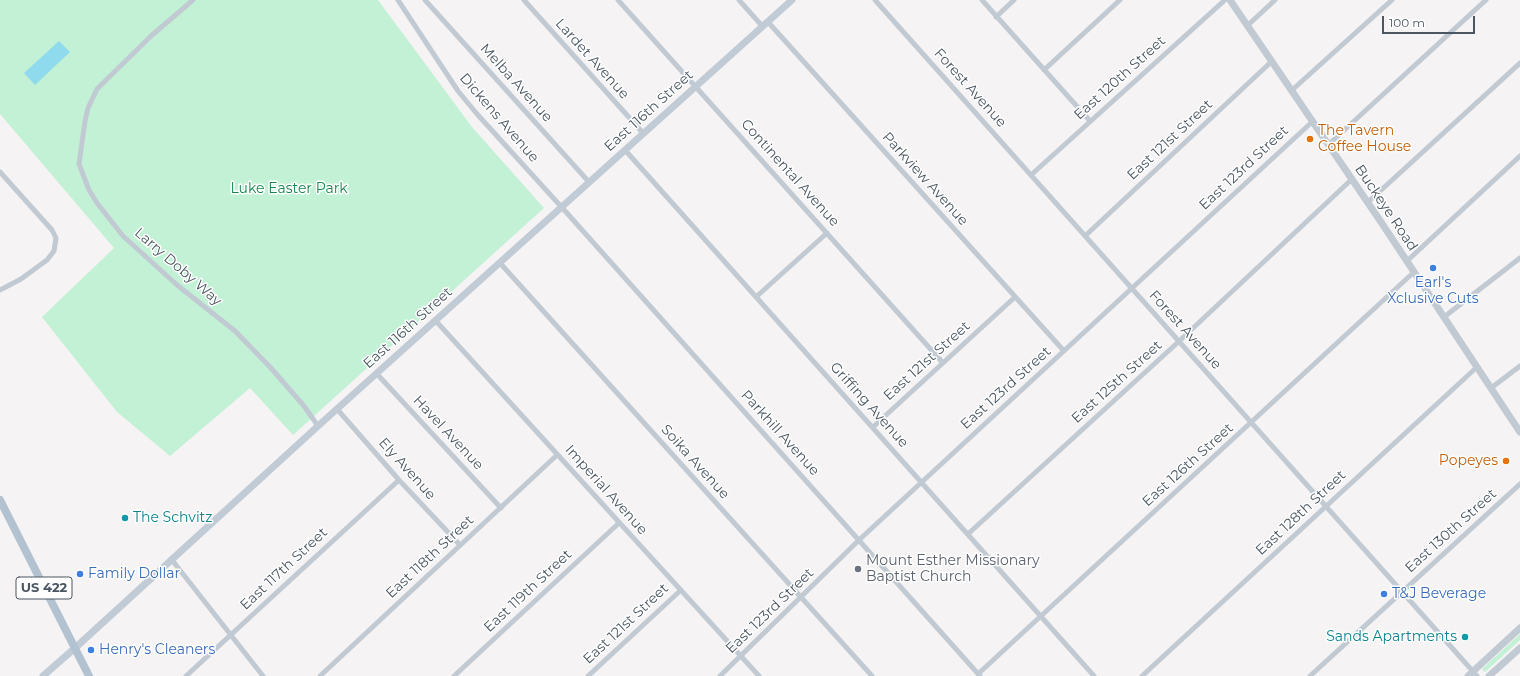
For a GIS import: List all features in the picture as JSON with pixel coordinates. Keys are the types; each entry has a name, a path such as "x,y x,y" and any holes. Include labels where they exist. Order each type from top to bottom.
{"main road":[{"name":"East 116th Street","path":"43,676 435,320 792,0"},
{"name":"US 422","path":"0,500 89,676"}],"street":[{"name":"Larry Doby Way","path":"193,0 151,36 97,89 84,121 79,164 89,190 122,236 177,285 235,331 270,367 304,406 318,426"},
{"name":"Dickens Avenue","path":"398,0 458,91 477,114 562,207"},
{"name":"Melba Avenue","path":"425,0 589,182"},
{"name":"Lardet Avenue","path":"524,0 643,133"},
{"name":"Continental Avenue","path":"618,0 943,362"},
{"name":"Parkview Avenue","path":"739,0 766,24 1064,351"},
{"name":"Forest Avenue","path":"875,0 1180,341 1251,423 1403,591 1473,674"},
{"path":"982,0 1090,121"},
{"path":"996,17 1014,0"},
{"path":"1044,70 1120,0"},
{"name":"East 120th Street","path":"1031,175 1225,0"},
{"name":"Buckeye Road","path":"1230,0 1520,432"},
{"path":"1247,26 1275,0"},
{"path":"1291,91 1392,0"},
{"path":"1328,145 1486,0"},
{"name":"East 121st Street","path":"1085,236 1272,62"},
{"path":"1367,202 1520,63"},
{"name":"East 123rd Street","path":"720,676 859,540 1312,122"},
{"name":"Griffing Avenue","path":"625,150 1094,676"},
{"path":"1406,261 1520,156"},
{"path":"0,172 52,230 56,238 54,251 47,260 21,279 0,290"},
{"name":"East 125th Street","path":"968,534 1180,341 1351,180"},
{"name":"Parkhill Avenue","path":"562,207 979,675"},
{"path":"756,297 827,232"},
{"path":"1444,317 1520,258"},
{"name":"Soika Avenue","path":"500,263 872,676"},
{"name":"East 126th Street","path":"979,675 1414,272"},
{"name":"East 121st Street","path":"873,427 1015,297"},
{"name":"Imperial Avenue","path":"435,320 759,676"},
{"path":"1491,388 1520,366"},
{"name":"East 128th Street","path":"1142,676 1477,367"},
{"name":"Havel Avenue","path":"377,374 501,508"},
{"name":"Ely Avenue","path":"337,409 399,480 460,545"},
{"name":"East 118th Street","path":"320,676 557,455"},
{"name":"East 117th Street","path":"186,676 399,480"},
{"name":"East 130th Street","path":"1310,676 1520,484"},
{"name":"East 119th Street","path":"454,676 619,523"},
{"path":"172,560 263,676"},
{"name":"East 121st Street","path":"588,676 681,590"},
{"path":"1473,674 1520,628"},
{"path":"1489,676 1520,648"}],"green space":[{"name":"Luke Easter Park","path":"0,0 378,0 472,127 544,208 293,435 250,388 170,456 117,412 42,317 114,248 0,114"},
{"path":"1520,634 1520,640 1485,672 1482,669"}],"water":[{"path":"59,41 70,52 35,85 24,73"}],"place":[{"name":"The Tavern Coffee House","path":"1310,139"},
{"name":"Earl's Xclusive Cuts","path":"1433,268"},
{"name":"Popeyes","path":"1506,461"},
{"name":"The Schvitz","path":"125,518"},
{"name":"Mount Esther Missionary Baptist Church","path":"858,569"},
{"name":"Family Dollar","path":"80,574"},
{"name":"T&J Beverage","path":"1384,594"},
{"name":"Sands Apartments","path":"1465,637"},
{"name":"Henry's Cleaners","path":"91,650"}]}
